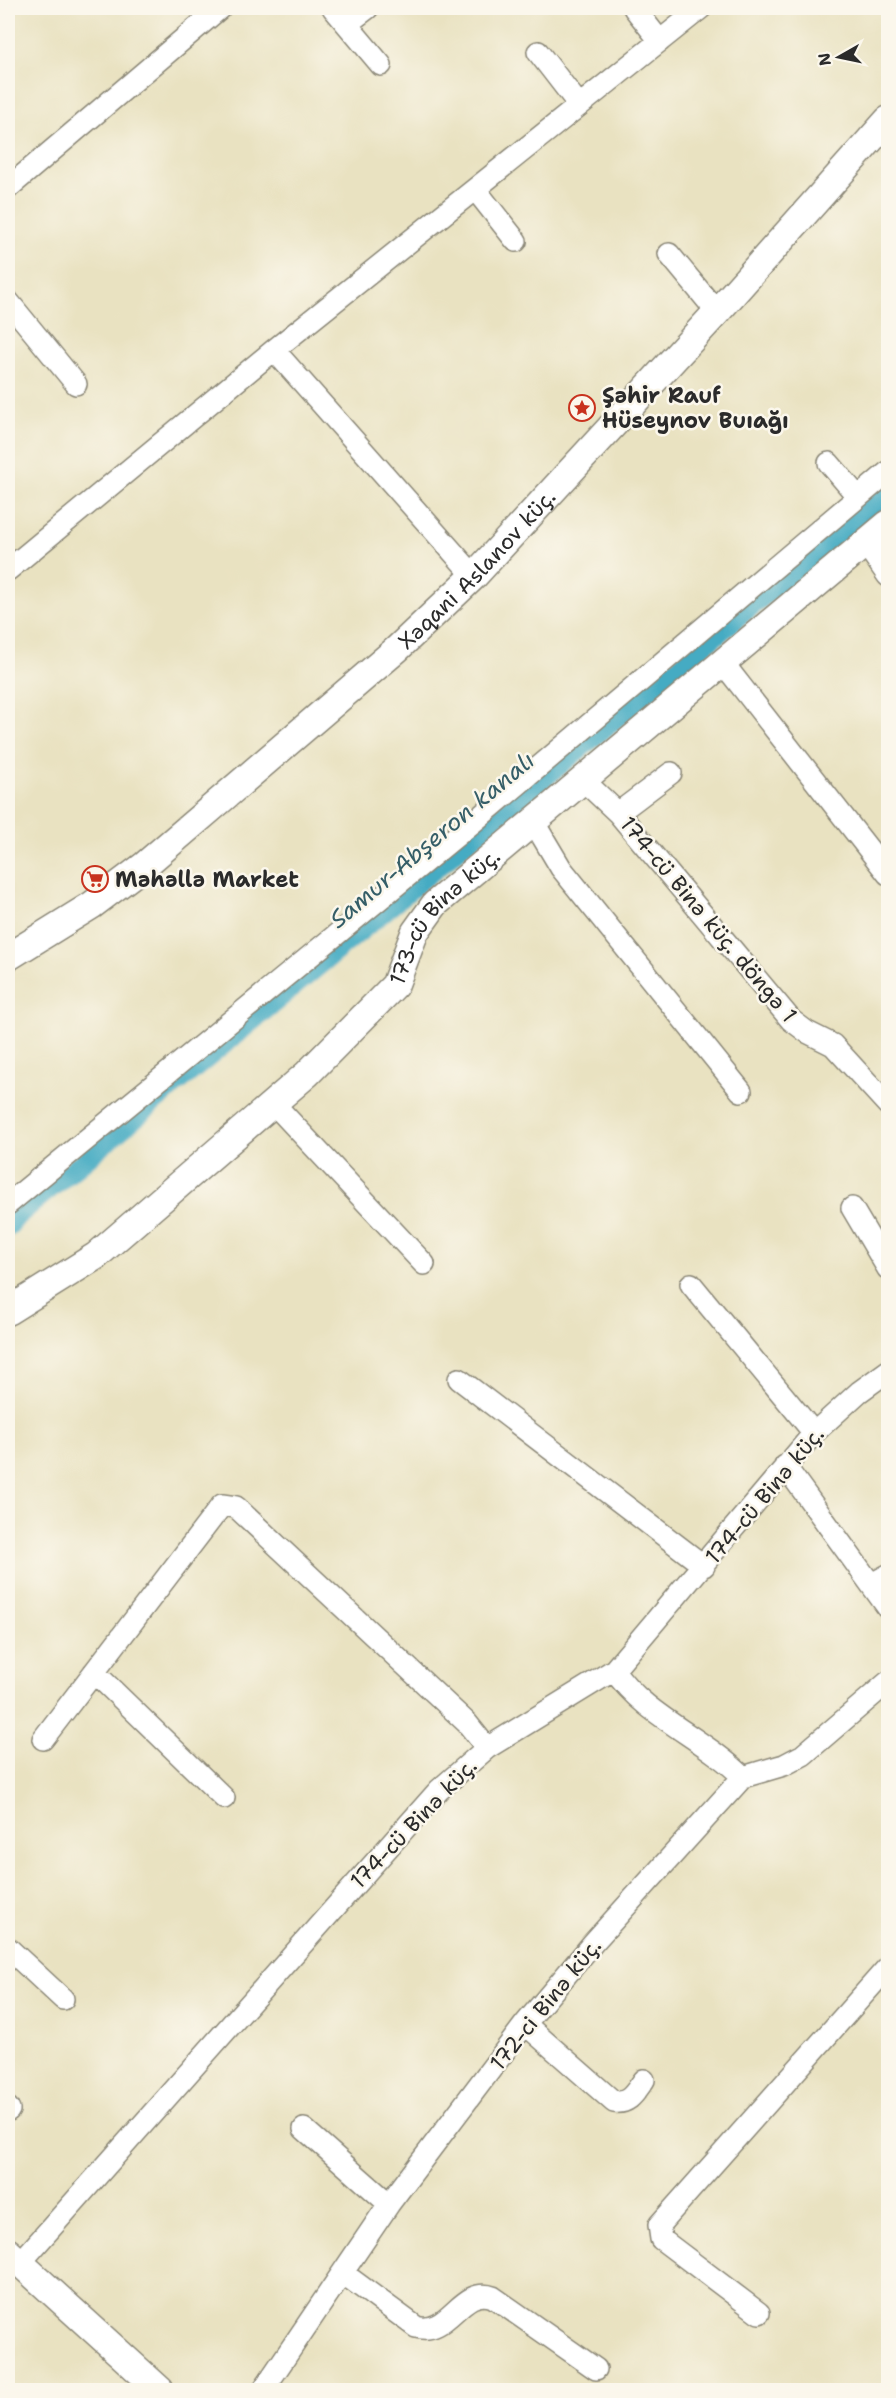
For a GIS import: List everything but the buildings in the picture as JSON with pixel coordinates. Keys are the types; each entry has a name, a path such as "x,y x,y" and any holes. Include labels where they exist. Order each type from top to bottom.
{"street":[{"path":"8,188 220,8"},
{"path":"333,8 381,65"},
{"path":"347,24 368,8"},
{"path":"634,8 660,40"},
{"path":"8,570 274,350 701,8"},
{"path":"538,52 579,105"},
{"name":"Xəqani Aslanov küç.","path":"8,957 92,905 145,865 397,649 474,576 717,312 888,120"},
{"path":"475,189 516,241"},
{"path":"669,254 717,312"},
{"path":"8,301 76,384"},
{"path":"274,350 474,576"},
{"path":"829,463 858,497"},
{"path":"8,1203 476,820 888,472"},
{"name":"173-cü Binə küç.","path":"8,1311 27,1297 96,1257 274,1104 395,985 424,916 447,893 888,524"},
{"path":"865,543 888,576"},
{"path":"723,663 888,874"},
{"path":"618,813 671,773"},
{"name":"174-cü Binə küç. döngə 1","path":"582,780 618,813 791,1020 807,1032 833,1045 888,1105"},
{"path":"533,821 561,867 741,1091"},
{"path":"274,1104 424,1264"},
{"path":"852,1208 888,1269"},
{"path":"692,1284 814,1432"},
{"name":"174-cü Binə küç.","path":"14,2258 439,1790 486,1748 614,1670 704,1566 814,1432 859,1392 888,1371"},
{"path":"459,1379 704,1566"},
{"path":"785,1466 880,1579 888,1608"},
{"path":"43,1739 222,1505 236,1507 467,1723 486,1748"},
{"path":"614,1670 635,1696 723,1757 743,1777 784,1765 803,1755 888,1682"},
{"path":"94,1672 224,1798"},
{"name":"172-ci Binə küç.","path":"263,2391 389,2204 525,2024 593,1942 743,1777"},
{"path":"8,1948 63,1999"},
{"path":"759,2313 662,2239 659,2225 888,1967"},
{"path":"525,2024 614,2102 623,2103 630,2099 644,2080"},
{"path":"304,2129 389,2204"},
{"path":"14,2258 160,2391"},
{"path":"344,2274 416,2327 426,2330 438,2327 471,2297 484,2293 596,2369"}],"waterway":[{"name":"Samur-Abşeron kanalı","path":"8,1227 17,1216 888,493"}],"place":[{"name":"Şəhir Rauf Hüseynov Buıağı","path":"582,408"},
{"name":"Məhəllə Market","path":"95,879"}]}
